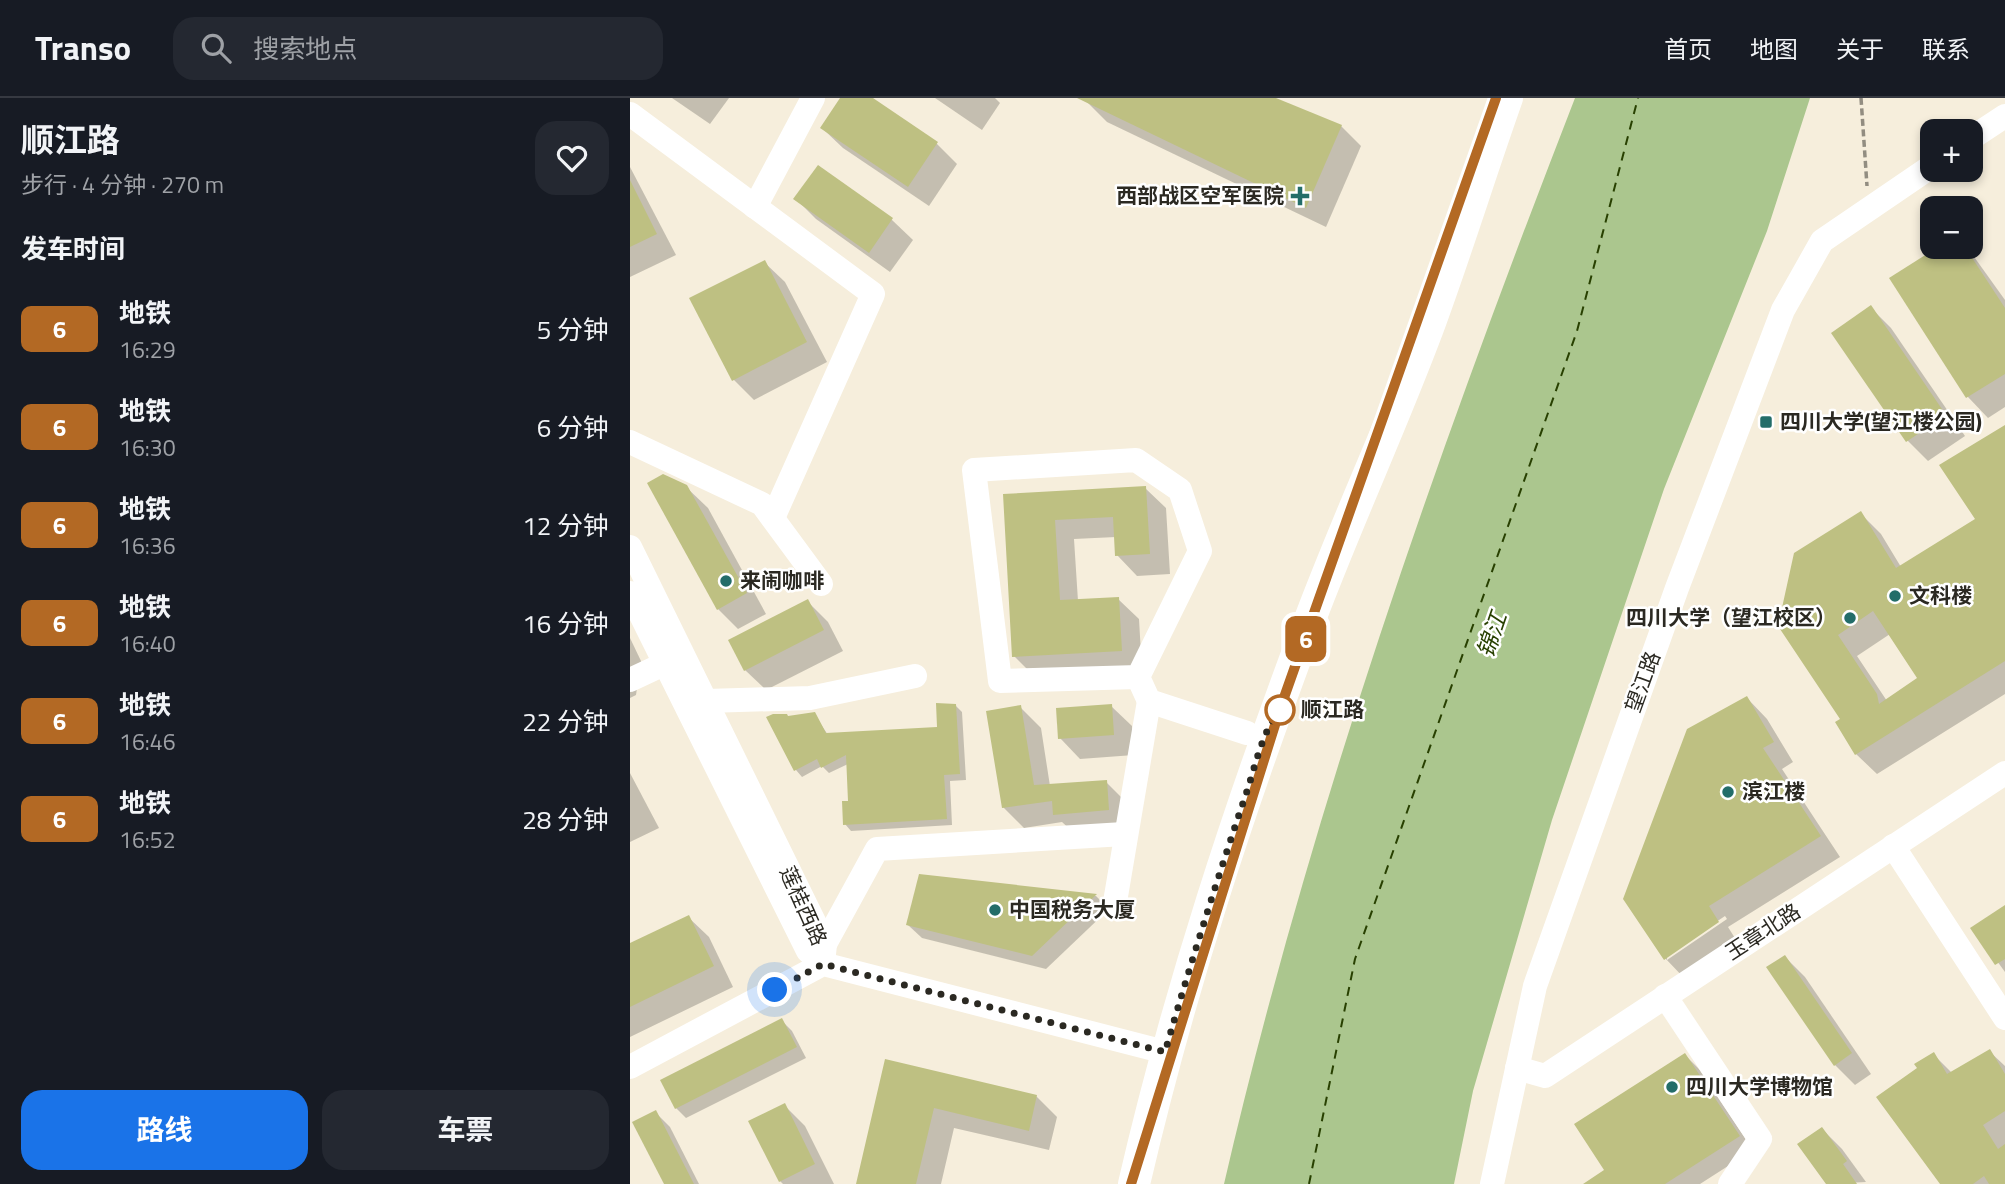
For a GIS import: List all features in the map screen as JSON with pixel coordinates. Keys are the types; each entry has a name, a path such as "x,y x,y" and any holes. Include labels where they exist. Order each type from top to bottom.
{"main road":[{"path":"1134,1184 1156,1049 1182,924 1247,733 1331,512 1410,322 1487,98"},
{"path":"1114,1184 1156,1049 1256,765 1347,525 1428,328 1507,98"}],"street":[{"path":"755,207 813,98"},
{"path":"630,114 873,294 773,519"},
{"path":"1983,130 2005,116"},
{"name":"望江路","path":"1492,1184 1535,986 1677,587 1783,310 1822,241 1920,174"},
{"path":"630,442 762,505 821,584"},
{"path":"1136,460 1180,490 1200,551 1138,677 1000,681 974,470 1136,460"},
{"name":"莲桂西路","path":"630,547 674,659 808,950 824,954"},
{"name":"莲桂西路","path":"630,593 706,701 824,954"},
{"path":"630,680 674,659"},
{"path":"706,701 810,698 915,676"},
{"path":"1114,908 1124,834 1149,701 1138,677"},
{"path":"1149,701 1247,733"},
{"name":"玉章北路","path":"1517,1068 1545,1076 2005,773"},
{"path":"630,1067 824,954 877,849 1124,834"},
{"path":"1893,846 2005,1018"},
{"path":"824,954 1156,1049"},
{"path":"1665,996 1760,1139 1730,1184"}],"path":[{"path":"1861,98 1868,209"}],"water":[{"name":"锦江","path":"1575,98 1810,98 1767,231 1664,489 1552,820 1473,1091 1454,1184 1224,1184 1258,1045 1336,771 1426,500"}],"building":[{"path":"840,98 873,98 938,142 908,187 820,128"},
{"path":"1077,98 1276,98 1342,125 1306,208"},
{"path":"818,165 893,218 869,253 793,199"},
{"path":"630,180 657,234 630,247"},
{"path":"1920,258 1973,259 2005,308 2005,374 1966,398 1889,278"},
{"path":"765,260 807,342 732,381 689,298"},
{"path":"1871,305 1946,415 1906,442 1831,333"},
{"name":"文科楼","path":"2005,425 2005,661 1855,755 1835,722 1840,719 1778,626 1794,553 1861,511 1896,568 1975,519 1939,465","holes":["1873,611 1917,678 1879,704 1877,694 1838,635"]},
{"path":"663,474 687,485 747,593 717,610 647,483"},
{"path":"1146,486 1150,554 1115,556 1113,517 1055,520 1060,600 1119,597 1122,651 1012,657 1003,494"},
{"path":"808,599 824,630 744,671 728,640"},
{"name":"滨江楼","path":"1747,696 1774,742 1763,748 1821,836 1709,906 1719,922 1664,960 1623,899 1687,729"},
{"path":"936,703 956,704 960,774 944,775 947,819 843,825 842,801 848,801 846,755 821,768 817,759 794,771 766,717 773,714 788,716 815,712 826,733 937,727"},
{"path":"1112,704 1114,735 1058,739 1056,708"},
{"path":"1021,705 1034,785 1107,780 1109,810 1053,815 1052,801 1002,808 986,711"},
{"name":"中国税务大厦","path":"919,874 1097,894 1032,956 906,925"},
{"path":"2005,905 2005,959 1995,965 1970,928"},
{"path":"689,915 714,966 630,1007 630,943"},
{"path":"1785,955 1852,1053 1834,1066 1766,967"},
{"path":"782,1018 797,1047 675,1109 660,1080"},
{"path":"1990,1049 2005,1074 2005,1111 1983,1125 1998,1149 2005,1144 2005,1184 1989,1184 1984,1176 1973,1184 1940,1184 1876,1097 1917,1068 1914,1064 1934,1052 1947,1074"},
{"name":"四川大学博物馆","path":"1685,1053 1740,1136 1665,1184 1583,1184 1604,1170 1574,1124"},
{"path":"885,1059 1037,1095 1029,1131 934,1108 916,1184 856,1184"},
{"path":"785,1103 815,1164 779,1182 748,1121"},
{"path":"656,1110 694,1184 664,1184 632,1122"},
{"path":"1822,1127 1847,1161 1843,1164 1857,1184 1826,1184 1797,1144"}],"ferry route":[{"path":"1309,1184 1355,959 1577,331 1638,98"}],"metro line":[{"name":"6","path":"1131,1184 1280,709 1496,98"}],"place":[{"name":"西部战区空军医院","path":"1300,196"},
{"name":"四川大学(望江楼公园)","path":"1766,422"},
{"name":"来闹咖啡","path":"726,581"},
{"name":"文科楼","path":"1895,596"},
{"name":"四川大学（望江校区）","path":"1850,618"},
{"name":"顺江路","path":"1280,710"},
{"name":"滨江楼","path":"1728,792"},
{"name":"中国税务大厦","path":"995,910"},
{"name":"四川大学博物馆","path":"1672,1087"}],"route":[{"path":"775,990 823,964 1165,1052 1211,897 1256,765 1274,717 1280,710"}]}
